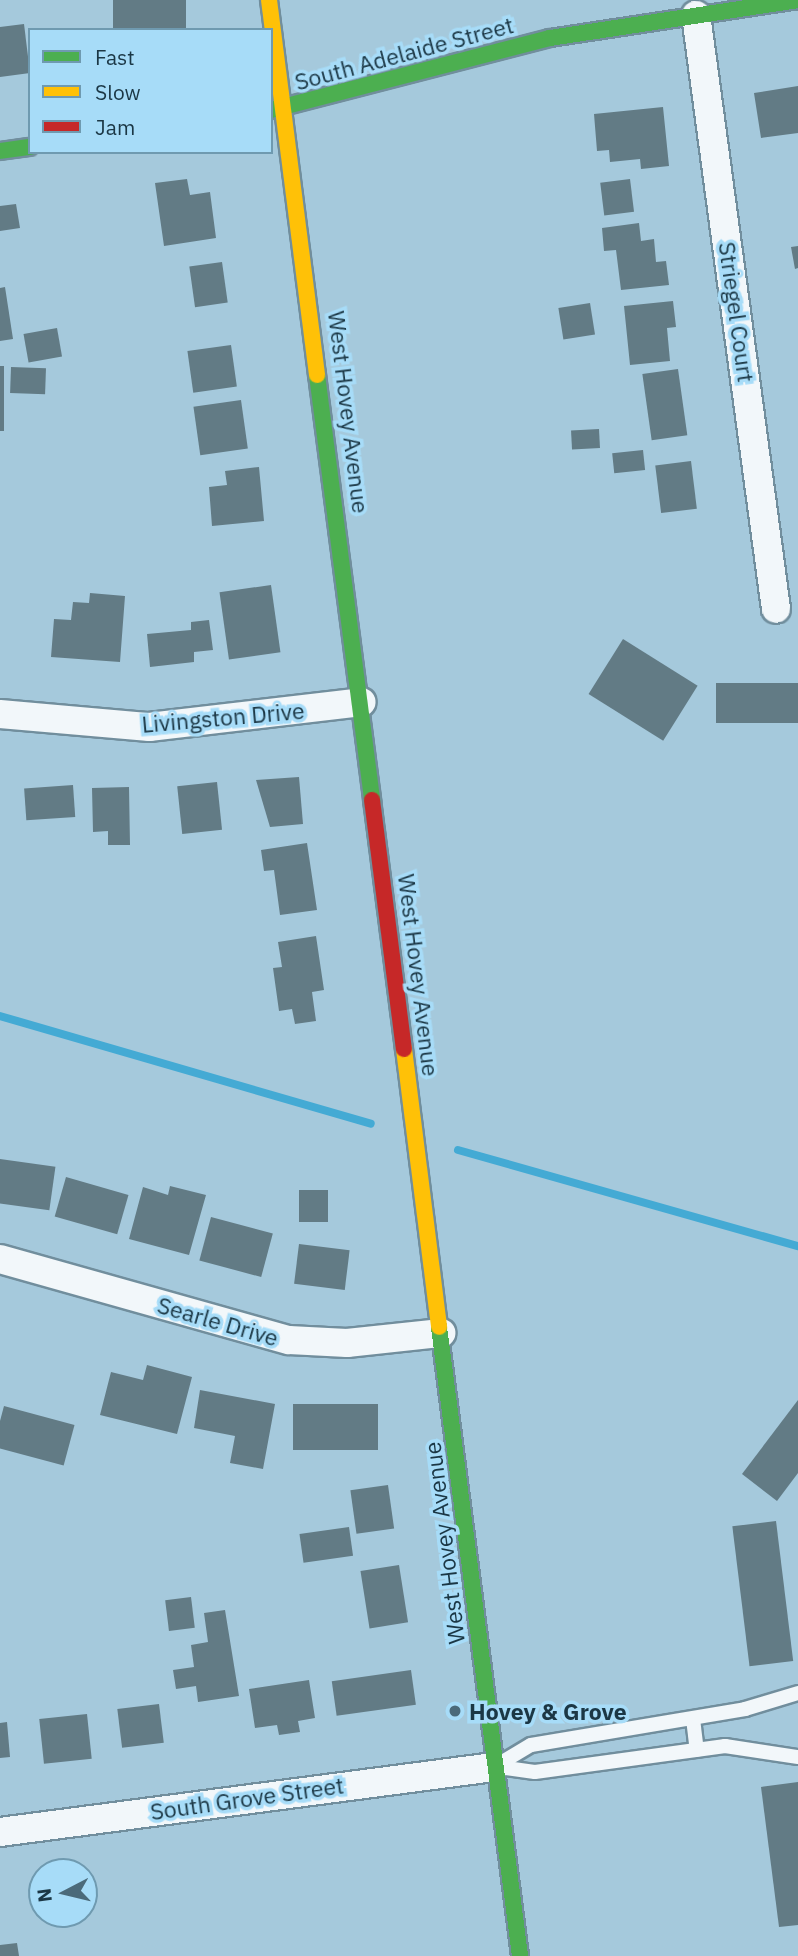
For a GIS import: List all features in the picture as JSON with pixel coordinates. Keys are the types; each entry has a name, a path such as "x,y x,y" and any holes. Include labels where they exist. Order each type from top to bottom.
{"main road":[{"name":"West Hovey Avenue","path":"269,0 272,28"},
{"name":"South Adelaide Street","path":"279,109 550,38 696,15 729,5 798,0"},
{"name":"West Hovey Avenue","path":"273,44 279,109 362,702 520,1956"},
{"path":"0,151 28,147"}],"street":[{"name":"Striegel Court","path":"696,15 776,609"},
{"name":"Livingston Drive","path":"0,714 149,727 362,702"},
{"name":"Searle Drive","path":"0,1259 289,1340 347,1343 442,1333"},
{"name":"South Grove Street","path":"0,1832 494,1766"}],"lane":[{"path":"494,1766 531,1745 693,1719 798,1692"},
{"path":"693,1719 697,1750"},
{"path":"494,1766 535,1772 725,1746 798,1757"}],"building":[{"path":"113,0 186,0 186,28 113,28"},
{"path":"24,24 28,73 0,77 0,27"},
{"path":"798,86 798,133 761,138 754,93"},
{"path":"663,107 669,166 641,169 640,159 610,162 609,150 597,151 594,114"},
{"path":"187,179 190,195 210,192 216,238 164,246 155,183"},
{"path":"630,179 634,212 604,215 600,183"},
{"path":"16,204 20,228 0,231 0,206"},
{"path":"639,223 641,241 654,239 656,262 666,261 669,285 621,290 616,250 604,251 602,228"},
{"path":"798,246 798,268 795,269 791,247"},
{"path":"222,262 228,303 195,307 189,267"},
{"path":"5,287 13,339 0,341 0,288"},
{"path":"673,301 676,327 667,328 670,361 630,365 624,306"},
{"path":"590,303 595,335 563,340 558,308"},
{"path":"57,328 62,357 29,362 24,334"},
{"path":"231,345 237,387 193,393 187,351"},
{"path":"0,366 4,366 4,431 0,431"},
{"path":"11,367 46,368 45,394 10,393"},
{"path":"678,369 687,435 652,440 642,374"},
{"path":"241,400 248,449 200,455 193,407"},
{"path":"599,429 600,448 572,449 571,430"},
{"path":"643,450 645,470 614,473 612,453"},
{"path":"691,461 697,509 661,513 655,465"},
{"path":"259,467 264,521 212,526 209,487 227,485 225,471"},
{"path":"271,585 280,652 229,660 220,592"},
{"path":"90,593 125,596 120,662 51,657 54,619 71,620 73,602 89,603"},
{"path":"209,620 213,650 194,652 194,662 150,667 147,634 191,630 191,622"},
{"path":"623,639 698,686 663,741 589,694"},
{"path":"716,683 798,683 798,723 716,723"},
{"path":"299,777 303,824 270,827 256,780"},
{"path":"217,782 222,830 182,834 177,786"},
{"path":"73,785 75,817 26,820 24,788"},
{"path":"129,787 130,845 108,845 108,831 93,832 92,788"},
{"path":"307,843 317,910 280,915 274,870 264,871 261,850"},
{"path":"316,936 324,990 312,992 316,1021 295,1024 292,1009 279,1011 273,968 282,967 278,942"},
{"path":"0,1159 55,1167 49,1210 0,1203"},
{"path":"66,1177 128,1195 117,1234 55,1216"},
{"path":"170,1186 206,1195 189,1255 129,1239 143,1187 168,1195"},
{"path":"299,1190 328,1190 328,1222 299,1222"},
{"path":"211,1217 273,1234 261,1277 199,1260"},
{"path":"299,1244 350,1250 345,1290 294,1284"},
{"path":"147,1365 192,1377 177,1434 100,1415 111,1372 143,1380"},
{"path":"200,1390 275,1404 263,1469 230,1463 235,1436 194,1428"},
{"path":"798,1400 798,1473 777,1501 742,1474"},
{"path":"293,1404 378,1404 378,1450 293,1450"},
{"path":"4,1406 75,1425 64,1465 0,1448 0,1421"},
{"path":"388,1485 394,1529 356,1534 350,1490"},
{"path":"776,1521 793,1661 750,1666 732,1526"},
{"path":"349,1527 353,1556 304,1563 299,1534"},
{"path":"399,1565 408,1622 370,1628 360,1571"},
{"path":"191,1597 195,1628 169,1631 165,1600"},
{"path":"225,1610 239,1696 198,1702 196,1686 176,1689 173,1670 194,1667 191,1645 208,1642 204,1613"},
{"path":"411,1670 416,1705 337,1716 332,1681"},
{"path":"309,1680 315,1718 298,1721 300,1732 279,1735 277,1725 255,1728 249,1689"},
{"path":"159,1704 164,1743 122,1748 117,1709"},
{"path":"87,1714 92,1759 44,1764 39,1719"},
{"path":"7,1722 10,1757 0,1758 0,1723"},
{"path":"798,1782 798,1925 779,1927 761,1787"},
{"path":"17,1943 19,1956 0,1956 0,1945"}],"waterway":[{"path":"0,1016 371,1124"},
{"path":"458,1150 798,1246"}],"traffic: fast":[{"path":"273,109 550,38 798,0"},
{"path":"0,151 28,147"},
{"path":"317,375 372,800"},
{"path":"439,1327 520,1956"}],"traffic: slow":[{"path":"269,0 273,28"},
{"path":"273,31 317,375"},
{"path":"404,1049 439,1327"}],"traffic: jam":[{"path":"372,800 404,1049"}],"place":[{"name":"Hovey & Grove","path":"455,1711"}]}
